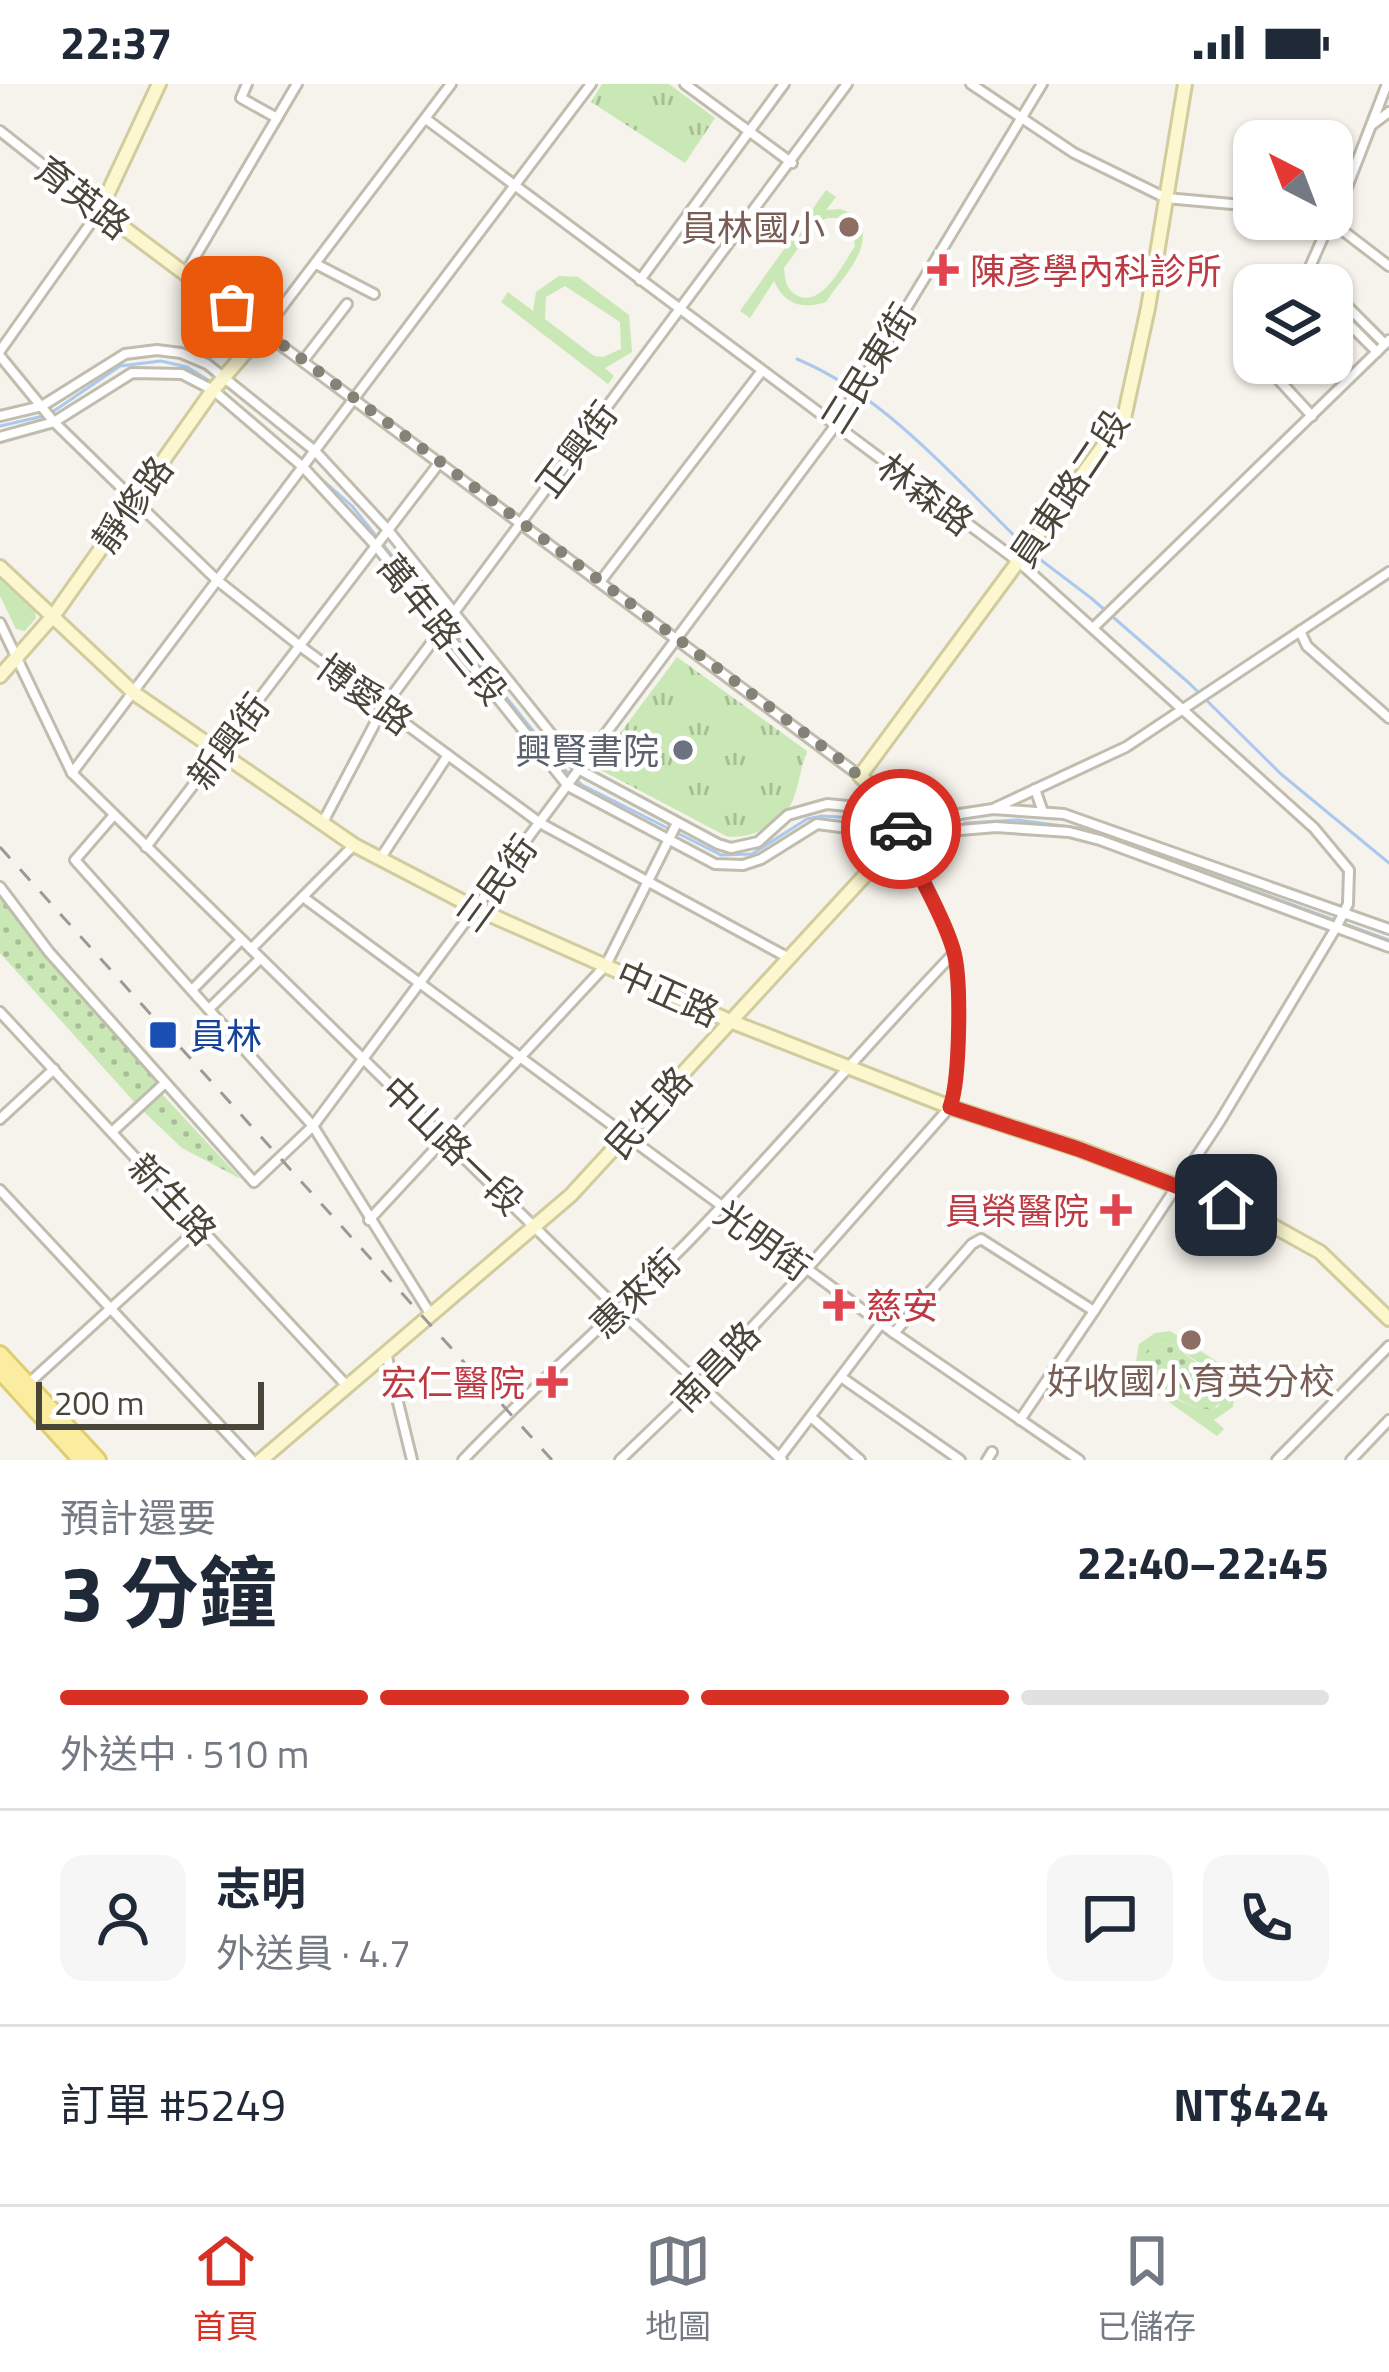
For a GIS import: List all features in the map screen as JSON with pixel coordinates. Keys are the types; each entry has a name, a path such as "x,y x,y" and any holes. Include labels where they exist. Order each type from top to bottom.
{"main road":[{"path":"0,1354 81,1460"},
{"path":"0,1372 24,1388 98,1460"}],"street":[{"path":"0,353 100,210 159,84"},
{"path":"248,84 242,98 277,118"},
{"path":"184,276 297,84"},
{"path":"263,332 451,84"},
{"path":"72,773 591,84"},
{"path":"685,84 792,163"},
{"path":"640,280 784,84"},
{"name":"正興街","path":"322,824 383,708 847,84"},
{"path":"971,84 1074,153 1166,198 1233,204"},
{"name":"三民東街","path":"676,639 835,426 1042,84"},
{"name":"員東路二段","path":"860,776 1124,418 1148,308 1185,84"},
{"path":"1353,172 1387,84"},
{"path":"1372,124 1389,112"},
{"name":"林森路","path":"426,119 1019,562 1185,709 1341,857 1349,870 1349,898 1337,926 1178,1186"},
{"name":"育英路","path":"0,131 184,276 860,776"},
{"path":"1352,240 1389,266"},
{"path":"316,264 374,294"},
{"path":"303,361 347,304"},
{"path":"1094,628 1387,342 1353,310"},
{"path":"1353,328 1377,352"},
{"name":"靜修路","path":"0,676 54,615 213,390 263,332"},
{"name":"萬年路三段","path":"0,416 42,406 125,354 158,350 207,364 315,451 388,530 580,770 731,848 758,842 788,815 808,808 827,804 897,811"},
{"name":"博愛路","path":"0,353 54,422 218,581 300,646 540,823 788,957"},
{"path":"600,582 761,372"},
{"name":"萬年路三段","path":"0,437 54,422 132,373 182,374 213,390 304,467 376,546 568,786 715,865 761,859 817,824 902,835 996,827 1069,832 1389,947"},
{"path":"1283,384 1312,416"},
{"name":"新興街","path":"146,848 440,462"},
{"name":"中正路","path":"0,567 134,693 354,845 477,910 730,1021 950,1107 1255,1216 1319,1252 1389,1319"},
{"path":"993,809 1126,747 1389,572"},
{"name":"中山路一段","path":"0,623 72,773 537,1228 261,1460"},
{"path":"1300,631 1306,646 1389,718"},
{"name":"三民街","path":"164,1084 254,1182 313,1126 676,639"},
{"path":"380,859 448,755"},
{"path":"860,776 897,811 920,820 993,809 1073,815 1389,929"},
{"path":"1035,789 1042,812"},
{"path":"897,811 902,835 955,952 957,1047 950,1107"},
{"path":"114,815 75,860 313,1126 431,1315"},
{"path":"369,1220 606,965 677,823"},
{"name":"民生路","path":"537,1228 902,835"},
{"path":"251,949 354,845"},
{"path":"0,887 49,952 164,1084 112,1132"},
{"name":"光明街","path":"302,897 805,1271 1079,1460"},
{"path":"193,989 242,940"},
{"name":"惠來街","path":"463,1460 721,1208 955,952"},
{"path":"210,1008 261,959"},
{"name":"新生路","path":"0,1012 346,1386"},
{"path":"0,1119 54,1069"},
{"name":"南昌路","path":"620,1460 805,1271 950,1107"},
{"path":"1020,1420 1178,1186"},
{"path":"0,1190 252,1460"},
{"path":"24,1388 200,1227"},
{"path":"537,1228 781,1459 880,1325"},
{"path":"894,1333 981,1239 1094,1311"},
{"path":"1277,1460 1389,1346"},
{"path":"386,1352 412,1460"},
{"path":"842,1377 960,1460"},
{"path":"811,1417 860,1460"},
{"path":"1351,1460 1389,1420"}],"green space":[{"path":"602,84 669,84 715,118 685,163 591,102"},
{"path":"826,190 836,197 826,210 856,215 863,238 860,249 826,302 795,303 774,281 750,318 740,311","holes":["838,218 851,226 855,246 823,290 806,298 796,295 788,287 784,268 817,222"]},
{"path":"559,276 578,277 629,315 632,352 605,368 614,376 608,384 501,302 508,292 533,311 536,292","holes":["565,286 620,322 621,349 594,356 545,319 546,297"]},
{"path":"0,575 35,610 36,618 25,631 16,629 0,596"},
{"path":"677,657 807,751 789,808 765,828 745,836 726,836 595,767"},
{"path":"0,895 157,1082 137,1105 0,953"},
{"path":"161,1093 241,1179 182,1148 142,1110"},
{"path":"1170,1331 1228,1369 1235,1384 1233,1407 1214,1420 1224,1429 1217,1436 1119,1367 1123,1362 1135,1368 1139,1344 1155,1333","holes":["1170,1343 1217,1375 1225,1391 1218,1407 1203,1409 1187,1404 1156,1382 1144,1357 1151,1348"]},
{"path":"1170,1343 1222,1381 1225,1397 1213,1410 1167,1391 1145,1366 1144,1355 1151,1347"}],"waterway":[{"path":"797,359 830,375 890,417 1026,547"},
{"path":"0,426 48,415 120,366 161,361 187,367 213,383"},
{"path":"220,389 352,506 563,768 582,785 721,855 752,854 807,819 872,819"},
{"path":"1033,554 1189,683 1281,774 1389,863"},
{"path":"965,823 1018,820 1086,829 1389,940"}],"railway":[{"path":"0,847 552,1460"}],"way so far":[{"path":"232,307 842,761 897,811 901,829"}],"place":[{"name":"員林國小","path":"849,227"},
{"name":"陳彥學內科診所","path":"943,270"},
{"name":"興賢書院","path":"683,750"},
{"name":"員林","path":"163,1035"},
{"name":"員榮醫院","path":"1116,1210"},
{"name":"慈安","path":"839,1305"},
{"name":"好收國小育英分校","path":"1191,1340"},
{"name":"宏仁醫院","path":"552,1382"}],"route":[{"path":"901,829 955,952 955,1093 950,1107 1226,1205"}]}
